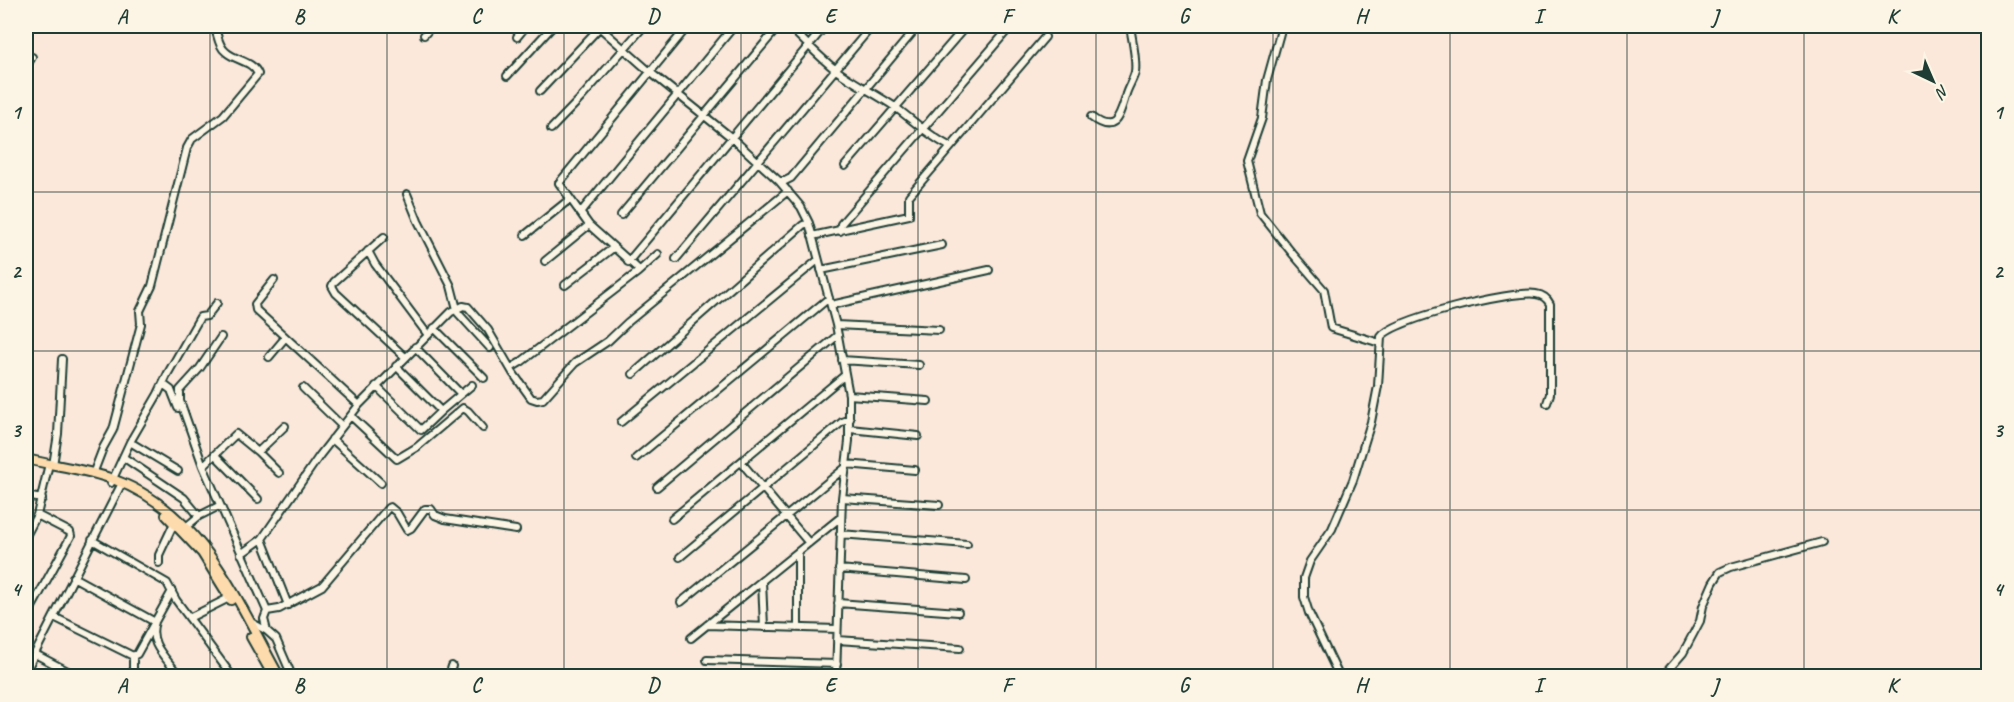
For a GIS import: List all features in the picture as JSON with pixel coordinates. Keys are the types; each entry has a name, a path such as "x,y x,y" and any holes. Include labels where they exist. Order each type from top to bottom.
{"main road":[{"path":"26,459 112,481"},
{"path":"26,463 93,474 152,499 175,520 202,553 273,676"},
{"path":"175,520 186,526 209,553 279,676"}],"street":[{"path":"93,474 113,430 141,324 141,311 152,286 187,148 192,139 223,116 258,74 253,67 225,52 219,43 214,26"},
{"path":"424,35 432,26"},
{"path":"517,37 526,26"},
{"path":"507,76 553,26"},
{"path":"540,91 599,26 650,72 732,138 779,181 801,207 809,223 830,301 849,395 850,429 842,498 836,676 856,676"},
{"path":"551,129 644,26"},
{"path":"638,272 637,268 613,249 589,225 559,183 688,26"},
{"path":"580,212 734,26"},
{"path":"621,215 779,26"},
{"path":"788,26 834,68 895,107 934,138 951,147"},
{"path":"628,262 825,26"},
{"path":"676,259 834,68 872,26"},
{"path":"779,181 791,178 918,26"},
{"path":"845,166 966,26"},
{"path":"840,231 841,224 1011,26"},
{"path":"1091,117 1102,125 1107,125 1113,122 1122,111 1135,70 1130,26"},
{"path":"1282,26 1267,80 1262,118 1247,161 1260,213 1324,290 1331,328 1380,343"},
{"path":"812,236 909,215 909,196 1045,37"},
{"path":"26,67 32,57"},
{"path":"241,554 262,539 359,405 434,328 456,309 468,307 488,330 531,398 543,399 575,363 608,341 788,191"},
{"path":"407,194 451,286 456,309 490,348"},
{"path":"525,235 570,199"},
{"path":"633,374 803,225 809,223"},
{"path":"545,261 589,225"},
{"path":"384,237 332,286 336,293 405,357"},
{"path":"821,270 942,245"},
{"path":"565,285 613,249"},
{"path":"368,251 375,264 428,335"},
{"path":"511,368 638,272 658,254"},
{"path":"621,422 818,260"},
{"path":"636,458 830,301 989,270"},
{"path":"274,280 255,308 359,405"},
{"path":"1339,676 1309,613 1304,597 1304,578 1310,561 1332,529 1356,470 1371,422 1378,386 1381,337 1388,329 1450,309 1508,295 1539,294 1550,304 1550,394 1547,403"},
{"path":"112,481 130,442 200,317 207,316 217,303"},
{"path":"836,325 939,330"},
{"path":"434,328 484,378"},
{"path":"657,487 838,334"},
{"path":"221,337 200,368 179,392 181,407 219,506 267,612 264,619 267,631"},
{"path":"269,357 285,338"},
{"path":"415,347 461,393"},
{"path":"27,531 42,500 58,434 62,359"},
{"path":"842,360 919,365"},
{"path":"396,366 441,411"},
{"path":"672,519 845,375"},
{"path":"163,384 171,390 197,454 201,457"},
{"path":"376,386 421,430 472,385"},
{"path":"303,388 342,426"},
{"path":"849,395 928,401"},
{"path":"351,416 397,459 417,447 463,408 483,428"},
{"path":"680,557 843,422 850,419"},
{"path":"258,452 285,426"},
{"path":"850,429 918,436"},
{"path":"203,466 236,434 279,473"},
{"path":"332,440 381,483"},
{"path":"130,442 178,471"},
{"path":"215,455 258,499"},
{"path":"123,457 184,498 199,516"},
{"path":"741,462 809,543"},
{"path":"681,602 846,466 915,470"},
{"path":"26,671 120,485"},
{"path":"26,496 42,500"},
{"path":"842,498 939,505"},
{"path":"186,526 199,516 219,506"},
{"path":"267,612 288,605 322,586 388,508 397,513 406,530 411,528 425,510 431,509 440,518 516,530"},
{"path":"26,618 72,536 70,532 37,514"},
{"path":"691,638 841,517"},
{"path":"159,563 159,555 175,520"},
{"path":"840,534 968,544"},
{"path":"262,539 288,605"},
{"path":"92,540 163,580 232,676"},
{"path":"1663,676 1687,645 1700,621 1703,606 1720,572 1822,542"},
{"path":"798,552 798,628"},
{"path":"839,569 966,580"},
{"path":"73,578 155,622"},
{"path":"762,581 764,627"},
{"path":"133,676 134,656 172,591"},
{"path":"189,618 229,598"},
{"path":"838,603 958,612"},
{"path":"54,617 134,656"},
{"path":"248,621 267,631 276,639 292,676"},
{"path":"155,622 152,636 179,676"},
{"path":"707,625 837,629"},
{"path":"837,640 960,648"},
{"path":"35,654 77,676"},
{"path":"707,660 837,664"},
{"path":"449,676 452,666"}]}
